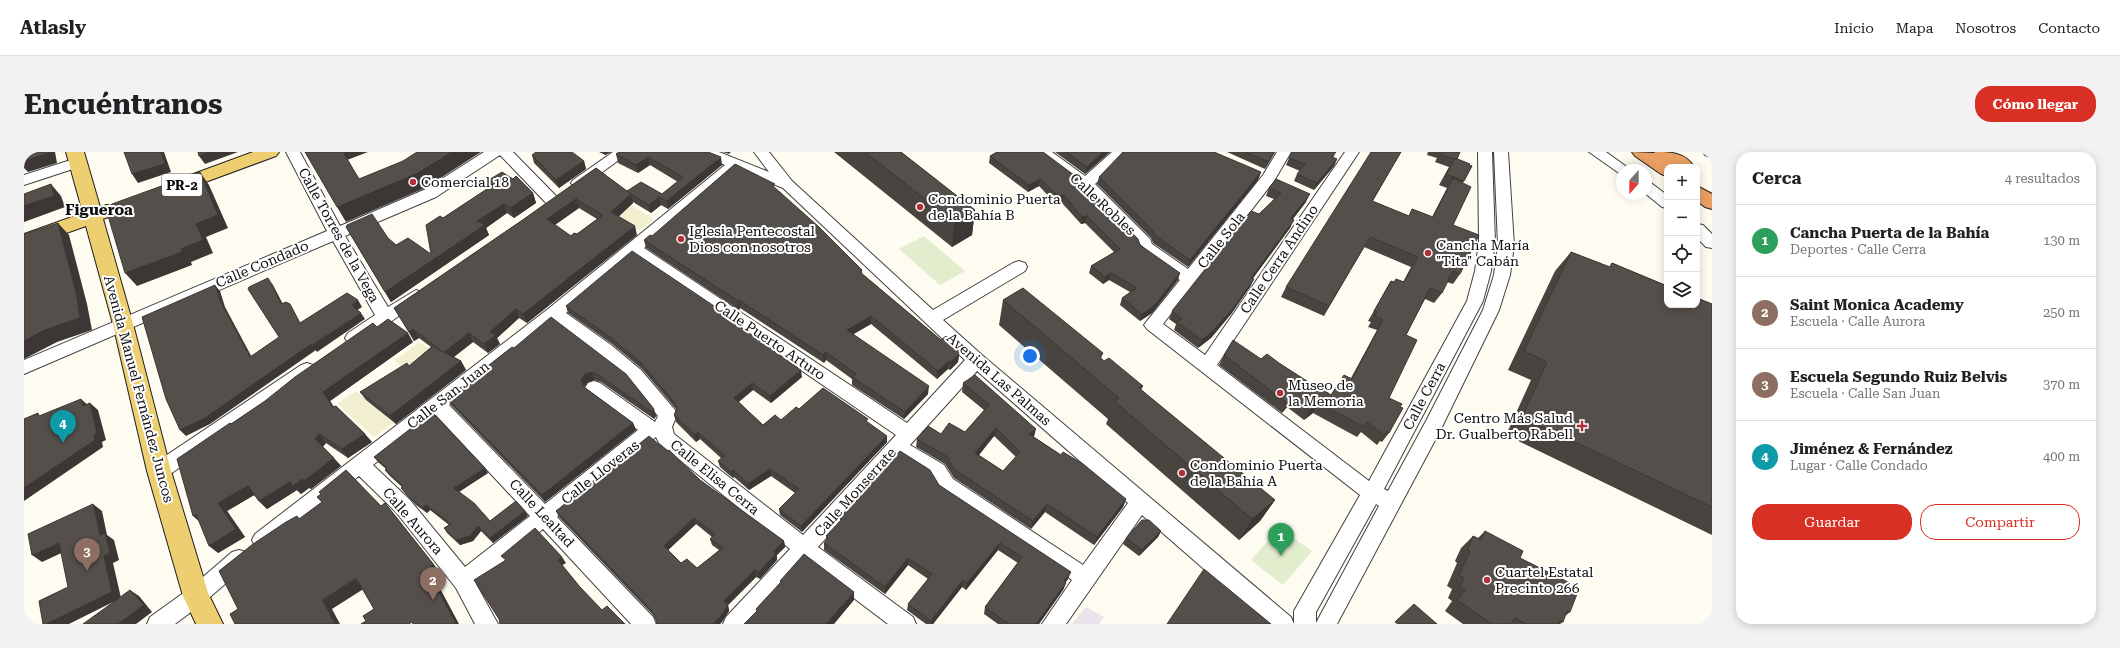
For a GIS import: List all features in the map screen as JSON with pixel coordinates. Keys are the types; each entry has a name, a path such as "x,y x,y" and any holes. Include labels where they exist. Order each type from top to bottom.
{"highway":[{"path":"1641,152 1664,168"},
{"path":"1663,152 1681,164"},
{"path":"1700,177 1712,186"},
{"path":"1700,194 1712,203"}],"main road":[{"name":"PR-2","path":"158,193 270,152"},
{"name":"Avenida Manuel Fernández Juncos","path":"76,157 94,215 123,324 158,471 196,596 210,624"},
{"path":"24,241 122,206"}],"street":[{"name":"Calle Torres de la Vega","path":"293,152 336,233 385,317"},
{"name":"Calle Condado","path":"24,368 123,324 431,193 494,152"},
{"path":"505,152 553,200"},
{"path":"540,210 623,152"},
{"name":"Avenida Las Palmas","path":"706,152 788,185 976,360 1283,624"},
{"path":"761,152 788,185"},
{"name":"Calle Robles","path":"1042,152 1086,184 1144,243 1145,248 1190,279"},
{"path":"1086,184 1121,152"},
{"name":"Calle Sola","path":"1207,366 1154,325 1270,178 1284,152"},
{"name":"Calle Cerra Andino","path":"1207,366 1312,197 1352,152"},
{"name":"Calle Cerra","path":"1305,624 1305,611 1372,493 1475,301 1483,271 1487,242 1485,152"},
{"name":"Calle Cerra","path":"1326,624 1392,503 1491,310 1502,275 1506,245 1501,152"},
{"path":"1596,152 1616,165"},
{"path":"24,180 76,157"},
{"name":"Calle San Juan","path":"158,624 196,596 219,574 359,464 554,313 736,163"},
{"path":"1652,191 1664,201"},
{"path":"1700,231 1712,244"},
{"name":"Calle Puerto Arturo","path":"633,248 902,439 937,471 946,485 1086,578"},
{"path":"931,319 1019,267"},
{"path":"340,348 430,286"},
{"name":"Calle Elisa Cerra","path":"554,313 605,350 635,375 668,415 658,428 666,438 804,548 905,624"},
{"name":"Calle Monserrate","path":"734,624 976,360"},
{"path":"158,471 320,361"},
{"path":"1207,366 1372,493 1392,503"},
{"path":"594,388 658,428"},
{"name":"Calle Lealtad","path":"437,404 645,624"},
{"name":"Calle Lloveras","path":"463,581 658,428"},
{"name":"Calle Aurora","path":"359,464 403,506 463,581 487,624"},
{"path":"1053,624 1140,502"}],"shaded area":[{"path":"631,205 654,219 639,231 615,217"},
{"path":"419,342 436,353 435,391 394,361"},
{"path":"356,391 393,423 374,437 337,404"},
{"path":"1086,607 1104,617 1099,624 1072,624"}],"green space":[{"path":"924,236 965,271 940,285 899,249"},
{"path":"1279,528 1312,551 1283,585 1251,560"}],"building":[{"path":"24,152 49,152 49,153 24,161"},
{"path":"124,152 161,152 165,164 132,174"},
{"path":"198,152 209,152 199,156"},
{"path":"305,152 343,152 359,179 403,161 417,152 452,152 418,173 337,207"},
{"path":"536,152 572,152 584,161 556,180 532,155"},
{"path":"619,152 708,152 721,157 667,201 659,197 649,205 627,191 641,182 662,194 683,177 648,157 636,165 616,154"},
{"path":"865,152 901,152 975,210 954,222"},
{"path":"997,152 1043,152 1082,181 1138,239 1140,245 1180,273 1154,306 1142,314 1122,298 1137,288 1111,273 1105,277 1091,266 1120,249 1087,216 1082,217 1064,195 1058,196 1040,179 1029,185 990,156"},
{"path":"1066,152 1103,152 1087,167"},
{"path":"1123,152 1214,152 1261,172 1190,260 1156,236 1153,231 1099,177"},
{"path":"1246,152 1274,152 1268,162"},
{"path":"1292,152 1336,152 1332,157 1337,159 1317,183 1297,174 1305,164 1289,158"},
{"path":"1371,152 1401,152 1372,201 1409,216 1412,209 1433,217 1453,178 1471,187 1453,225 1479,235 1460,274 1453,271 1442,293 1430,288 1406,335 1417,340 1389,398 1402,404 1400,407 1403,408 1389,433 1387,431 1384,435 1367,422 1364,427 1319,403 1310,410 1293,397 1287,403 1224,355 1233,340 1261,359 1267,354 1313,385 1315,384 1331,395 1344,375 1352,379 1383,320 1375,316 1377,312 1374,311 1391,281 1394,282 1396,279 1404,282 1418,257 1370,237 1329,306 1286,287"},
{"path":"1441,152 1460,152 1457,159 1454,159 1440,154"},
{"path":"1455,158 1472,166 1464,181 1446,174"},
{"path":"735,164 775,184 773,186 819,227 862,270 860,272 941,340 946,336 959,347 959,354 938,371 871,316 847,330 929,386 905,412 852,377 856,374 826,352 823,355 644,240 650,235 652,236"},
{"path":"596,168 631,194 611,212 635,226 523,314 516,309 490,332 496,335 484,344 469,333 444,352 461,361 390,416 360,392 407,363 409,366 433,346 443,352 413,329 409,332 394,308","holes":["576,199 603,215 577,234 574,233 571,236 547,219"]},
{"path":"200,172 218,215 196,224 203,240 181,249 182,252 125,273 106,209 112,204"},
{"path":"502,172 513,179 516,176 533,193 510,208 504,204 477,221 485,225 385,292 346,227 347,225 372,214 388,238 396,245 408,238 431,254 426,225 440,216 443,218 493,185 487,181"},
{"path":"1276,179 1310,194 1291,218 1294,220 1251,278 1254,279 1235,306 1214,330 1202,340 1177,322 1182,319 1172,311 1251,211 1259,214 1281,193 1269,188"},
{"path":"51,184 54,196 24,206 24,194"},
{"path":"58,223 76,292 80,318 45,330 24,341 24,234"},
{"path":"632,251 729,316 728,318 801,370 770,396 752,383 734,398 763,425 775,415 781,420 796,407 799,409 823,388 868,419 866,421 887,436 801,526 779,509 799,489 770,469 748,484 733,470 731,472 718,461 725,456 698,432 695,435 674,415 677,409 674,402 640,362 610,337 566,306"},
{"path":"1571,252 1610,267 1612,263 1664,285 1664,308 1700,308 1700,299 1712,304 1712,507 1522,417 1547,362 1524,351"},
{"path":"268,278 281,304 286,302 290,304 300,323 347,293 358,300 352,305 361,313 312,345 311,344 205,418 180,430 166,399 142,317 215,285 220,301 250,357 279,337 248,289 249,287"},
{"path":"1023,288 1103,353 1100,357 1104,361 1109,358 1143,386 1139,388 1275,500 1252,519 1114,401 1119,398 1003,300"},
{"path":"551,317 626,374 654,409 652,412 598,375 592,372 585,374 581,380 584,387 633,423 542,495 447,398 512,347 514,348"},
{"path":"388,319 408,333 323,392 333,407 336,406 365,434 342,449 319,434 315,439 334,458 304,481 302,479 293,486 290,482 259,501 248,486 218,503 236,529 209,546 196,514 193,516 177,459 265,401 295,377 373,323 377,327"},
{"path":"975,375 1036,429 1029,434 1061,455 1063,452 1083,464 1126,499 1097,537 1047,504 1033,521 955,470 946,456 917,439 928,426 941,434 949,423 965,432 989,405 963,383","holes":["996,428 1020,452 1003,471 975,453"]},
{"path":"81,399 83,406 90,403 97,433 94,435 95,440 24,488 24,419 38,413 39,416"},
{"path":"432,412 485,468 454,488 474,503 490,521 516,501 525,511 490,538 478,526 470,536 456,540 444,528 451,524 426,505 423,508 412,500 401,488 403,486 385,470 387,468 374,457"},
{"path":"649,436 667,451 669,450 700,480 784,541 774,551 776,552 774,554 776,554 758,573 755,570 724,601 728,605 721,616 713,624 656,624 657,622 652,611 556,511","holes":["694,518 715,534 710,539 723,548 697,568 687,559 681,563 664,546"]},
{"path":"900,451 930,470 939,485 1071,572 1064,581 1066,583 1036,624 1009,624 985,607 1022,557 1000,543 967,583 963,580 931,621 908,604 932,574 908,558 885,587 824,543 828,538 826,536 842,519 840,517"},
{"path":"346,470 381,506 385,503 434,565 427,569 456,624 413,624 412,622 409,624 361,624 366,621 363,616 374,609 356,578 322,600 335,624 235,624 230,614 238,609 219,571 253,544 297,516 299,519 322,502 317,497 321,494 319,492"},
{"path":"93,504 100,535 105,533 110,553 104,556 112,592 46,624 43,624 39,601 68,587 59,543 32,555 28,534"},
{"path":"1142,520 1149,520 1161,531 1142,550 1126,538"},
{"path":"535,528 562,557 558,560 580,587 602,610 607,606 625,624 500,624 499,619 474,580 506,560 501,556"},
{"name":"Cuartel Estatal Precinto 266","path":"1485,531 1523,551 1520,558 1574,585 1572,591 1577,594 1570,612 1567,611 1563,622 1560,620 1558,624 1526,624 1515,618 1511,624 1492,624 1457,600 1465,590 1460,587 1464,578 1459,575 1470,551 1467,550 1473,536 1481,540"},
{"path":"804,554 854,592 826,624 744,624 757,611 756,609"},
{"path":"1204,569 1271,624 1167,624"},
{"path":"130,590 144,605 118,624 83,624"},
{"path":"1414,604 1437,624 1398,624 1395,622"}],"place":[{"name":"Comercial 18","path":"413,182"},
{"name":"Condominio Puerta de la Bahía B","path":"920,207"},
{"name":"Iglesia Pentecostal Dios con nosotros","path":"681,239"},
{"name":"Cancha María \"Tita\" Cabán","path":"1428,253"},
{"name":"Museo de la Memoria","path":"1280,393"},
{"name":"Centro Más Salud Dr. Gualberto Rabell","path":"1582,426"},
{"name":"Jiménez & Fernández","path":"63,443"},
{"name":"Condominio Puerta de la Bahía A","path":"1182,473"},
{"name":"Cancha Puerta de la Bahía","path":"1281,556"},
{"name":"Escuela Segundo Ruiz Belvis","path":"87,571"},
{"name":"Cuartel Estatal Precinto 266","path":"1487,580"},
{"name":"Saint Monica Academy","path":"433,600"}],"district":[{"name":"Figueroa","path":"99,210"}]}
